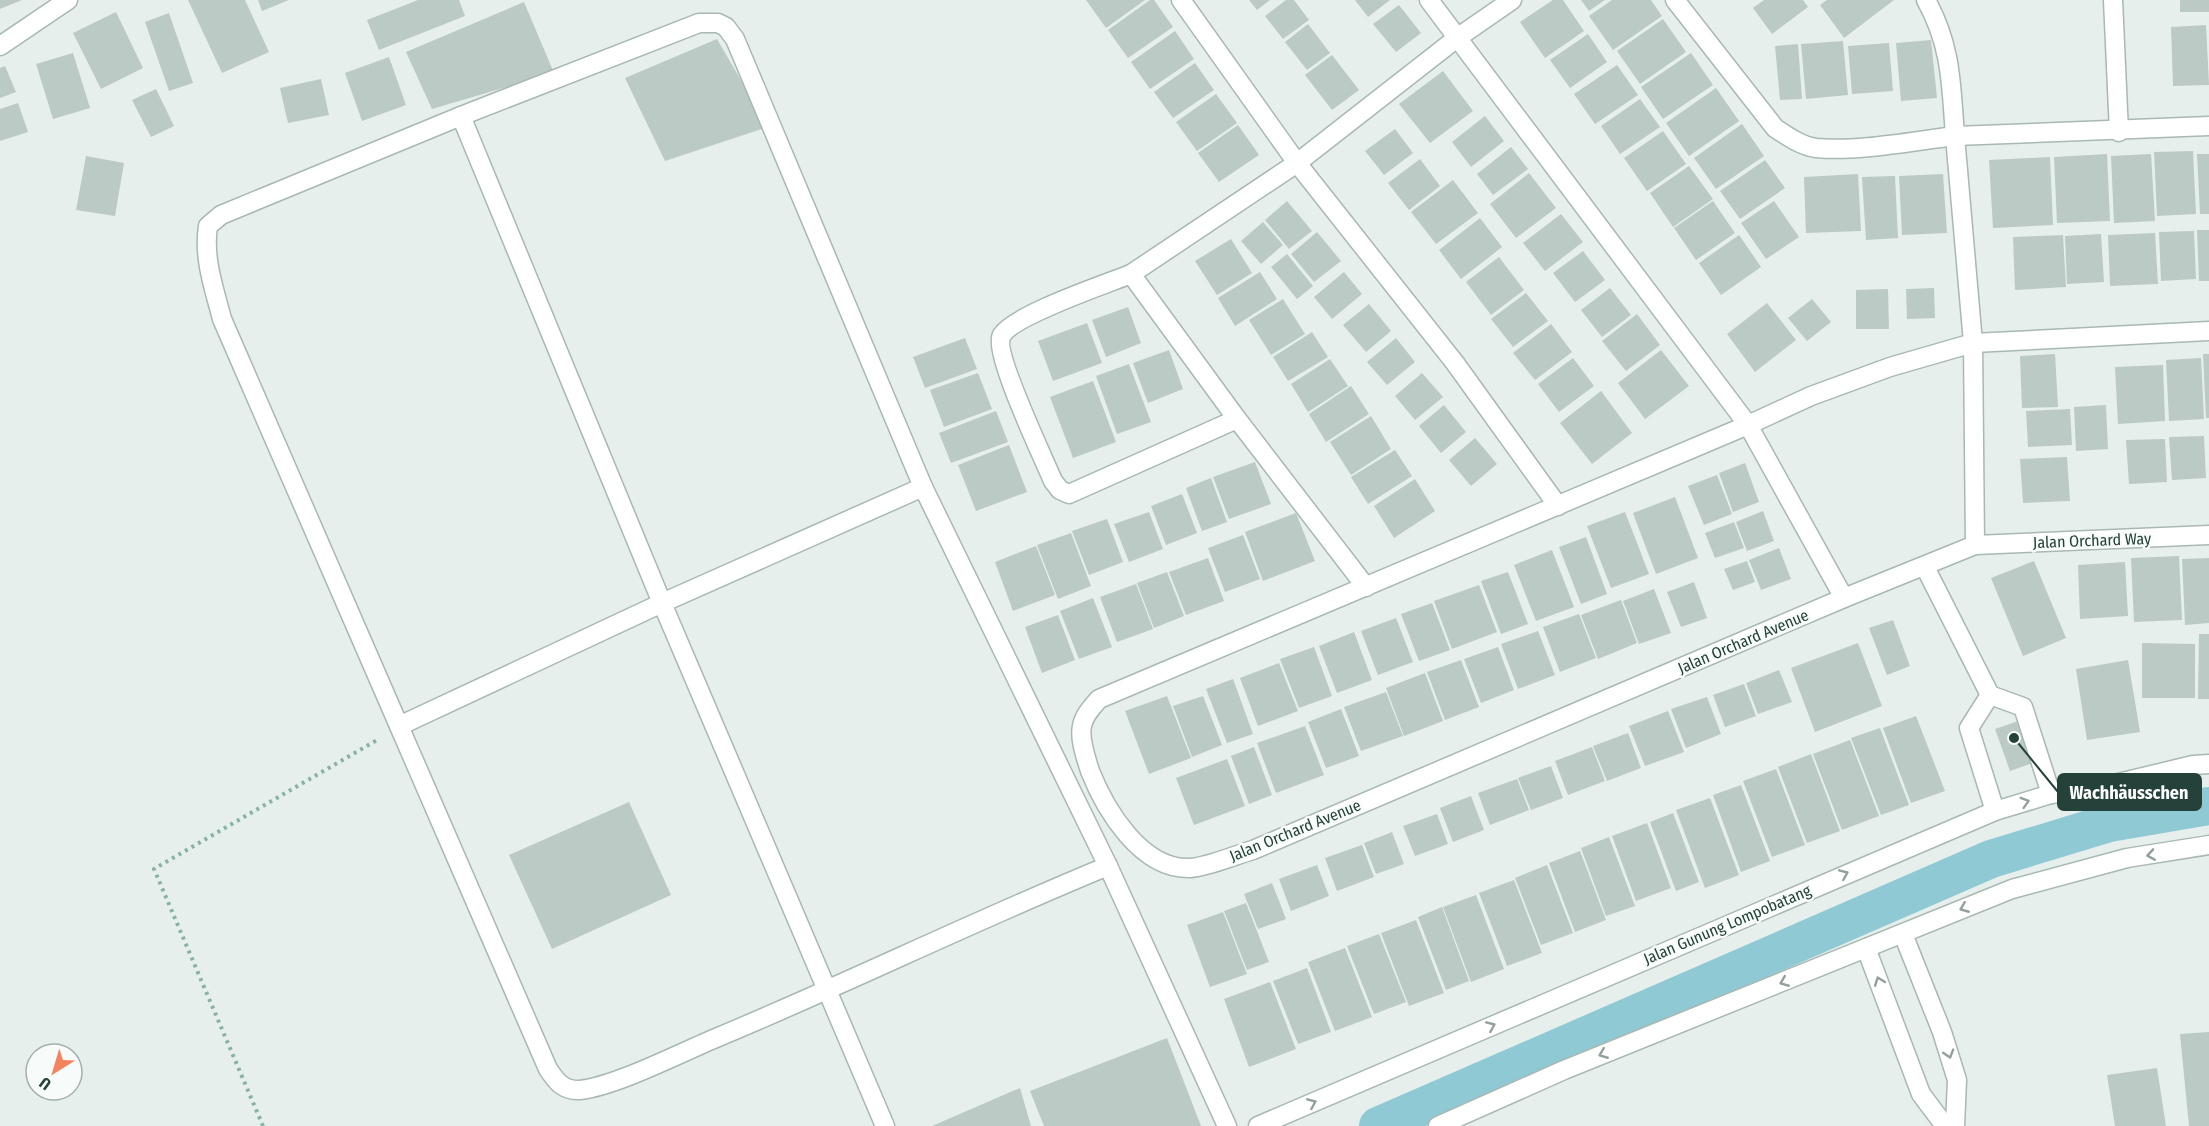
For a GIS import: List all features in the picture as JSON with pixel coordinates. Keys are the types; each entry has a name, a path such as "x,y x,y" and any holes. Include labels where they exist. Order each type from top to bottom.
{"street":[{"path":"0,46 68,0"},
{"path":"1181,0 1297,163 1455,363 1558,506"},
{"path":"1430,0 1748,425 1844,598"},
{"path":"1237,419 1068,494 1060,490 1053,481 1004,365 998,345 1002,334 1014,324 1131,274 1297,163 1457,38 1512,0"},
{"path":"1675,0 1775,128 1793,140 1814,148 1842,148 1955,136 2119,132 2209,126"},
{"path":"1926,0 1940,25 1949,60 1973,343 1975,545"},
{"path":"2113,0 2119,132"},
{"path":"1108,866 1019,903 829,991 598,1085 579,1090 559,1084 548,1069 496,952 222,319 209,270 206,239 208,226 221,215 461,116 699,23 711,22 726,27 735,39 768,115 923,487 1108,866 1227,1126"},
{"path":"461,116 662,603 885,1126"},
{"path":"1131,274 1237,419 1366,587"},
{"name":"Jalan Orchard Avenue","path":"1975,545 1844,598 1252,850 1190,868 1165,862 1138,846 1118,825 1101,799 1085,756 1081,727 1087,713 1099,699 1558,506 1811,396 1890,368 1973,343 2209,331"},
{"path":"399,726 662,603 923,487"},
{"name":"Jalan Orchard Way","path":"1975,545 2209,535"},
{"path":"1925,567 1990,695 2023,707 2051,794"},
{"path":"1990,695 1970,728 1995,811"},
{"name":"Jalan Gunung Lompobatang","path":"1258,1126 1995,811 2051,794 2106,786 2193,765 2209,764"},
{"path":"1437,1126 1564,1070 2012,889 2127,858 2209,845"},
{"path":"1903,934 1942,1032 1957,1080 1955,1126"},
{"path":"1866,948 1921,1094 1945,1126"}],"path":[{"path":"263,1126 154,869 399,726"}],"building":[{"path":"0,0 22,0 0,9"},
{"path":"188,0 245,0 269,52 222,73"},
{"path":"258,0 289,0 262,11"},
{"path":"418,0 459,0 465,16 379,50 367,20"},
{"path":"1086,0 1145,0 1106,28"},
{"path":"1150,0 1154,0 1173,27 1128,58 1108,30"},
{"path":"1249,0 1270,0 1257,10"},
{"path":"1286,0 1294,0 1309,20 1283,39 1265,16"},
{"path":"1355,0 1390,0 1368,17"},
{"path":"1553,0 1563,0 1584,31 1545,58 1520,22"},
{"path":"1581,0 1605,0 1589,11"},
{"path":"1612,0 1651,0 1662,16 1613,50 1589,16"},
{"path":"1764,0 1803,0 1808,7 1772,34 1753,8"},
{"path":"1827,0 1894,0 1844,38 1820,5"},
{"path":"2180,0 2209,0 2209,12 2180,12"},
{"path":"524,2 554,73 432,109 406,52"},
{"path":"1399,5 1421,33 1396,52 1373,24"},
{"path":"116,12 143,68 101,89 73,33"},
{"path":"169,13 193,83 169,91 145,22"},
{"path":"1663,19 1686,52 1640,84 1617,51"},
{"path":"1308,24 1330,53 1307,70 1285,42"},
{"path":"2206,25 2209,85 2173,86 2171,27"},
{"path":"1175,31 1194,59 1150,89 1131,62"},
{"path":"1588,34 1607,62 1570,88 1550,60"},
{"path":"717,39 768,127 665,161 625,78"},
{"path":"1931,40 1937,98 1901,101 1896,43"},
{"path":"1843,41 1848,95 1806,99 1801,44"},
{"path":"1889,43 1893,91 1852,94 1848,46"},
{"path":"1798,44 1802,99 1780,100 1775,46"},
{"path":"73,53 90,108 53,119 36,64"},
{"path":"1691,53 1713,85 1663,119 1641,87"},
{"path":"1332,55 1359,90 1332,110 1305,75"},
{"path":"389,57 406,105 362,121 345,73"},
{"path":"1195,63 1214,90 1173,118 1154,92"},
{"path":"1617,65 1638,95 1595,124 1574,94"},
{"path":"5,66 16,92 0,98 0,68"},
{"path":"1443,71 1473,111 1430,143 1399,104"},
{"path":"321,79 329,115 288,123 280,88"},
{"path":"1716,88 1739,121 1689,156 1666,123"},
{"path":"156,89 174,126 151,137 132,100"},
{"path":"1216,94 1237,123 1197,151 1176,122"},
{"path":"1640,99 1660,127 1620,154 1601,126"},
{"path":"18,103 28,132 0,141 0,109"},
{"path":"1485,116 1504,141 1471,167 1452,142"},
{"path":"1742,124 1764,156 1716,189 1694,158"},
{"path":"1238,125 1259,155 1219,182 1198,153"},
{"path":"1395,129 1413,153 1384,175 1365,151"},
{"path":"1663,131 1686,164 1647,191 1624,158"},
{"path":"1511,147 1528,169 1493,195 1477,174"},
{"path":"2193,151 2196,214 2157,216 2154,152"},
{"path":"2107,154 2110,221 2057,223 2054,157"},
{"path":"2151,154 2155,221 2114,223 2111,156"},
{"path":"2197,154 2209,154 2209,214 2200,214"},
{"path":"86,156 124,163 115,216 76,210"},
{"path":"2050,157 2053,225 1993,228 1989,160"},
{"path":"1420,159 1440,186 1409,210 1388,183"},
{"path":"1765,160 1785,188 1740,219 1720,191"},
{"path":"1689,166 1713,199 1673,227 1650,193"},
{"path":"1529,173 1556,208 1516,238 1490,204"},
{"path":"1858,174 1861,231 1806,233 1804,177"},
{"path":"1943,174 1947,233 1902,235 1899,176"},
{"path":"1895,176 1898,238 1866,240 1862,177"},
{"path":"1453,180 1478,213 1436,244 1411,212"},
{"path":"1287,201 1312,231 1289,249 1265,220"},
{"path":"1713,201 1735,233 1696,260 1674,228"},
{"path":"1774,201 1799,237 1766,259 1741,223"},
{"path":"1561,214 1583,242 1545,271 1523,243"},
{"path":"1480,218 1502,247 1461,279 1439,250"},
{"path":"1263,222 1283,245 1261,264 1241,241"},
{"path":"2197,230 2209,230 2209,281 2199,281"},
{"path":"2194,231 2196,279 2161,281 2159,232"},
{"path":"1317,232 1341,261 1314,282 1291,254"},
{"path":"2155,233 2158,284 2110,286 2108,235"},
{"path":"2101,234 2104,282 2067,284 2065,236"},
{"path":"1739,235 1761,267 1721,295 1699,263"},
{"path":"2063,235 2066,287 2015,290 2013,237"},
{"path":"1231,239 1252,273 1217,295 1195,261"},
{"path":"1583,251 1605,280 1575,302 1553,273"},
{"path":"1287,254 1313,286 1297,299 1271,267"},
{"path":"1499,257 1524,290 1491,315 1466,282"},
{"path":"1260,272 1277,299 1235,326 1218,298"},
{"path":"1344,272 1362,294 1332,319 1314,297"},
{"path":"1610,288 1631,315 1602,337 1581,310"},
{"path":"1934,288 1935,318 1907,319 1906,289"},
{"path":"1888,289 1889,329 1856,329 1856,290"},
{"path":"1526,293 1548,321 1513,347 1491,319"},
{"path":"1283,299 1305,334 1271,355 1249,320"},
{"path":"1812,299 1831,322 1807,341 1788,318"},
{"path":"1767,303 1796,340 1755,372 1727,334"},
{"path":"1369,304 1391,331 1366,352 1343,325"},
{"path":"1128,307 1141,343 1106,357 1092,320"},
{"path":"1637,314 1660,345 1626,371 1602,341"},
{"path":"1087,323 1102,363 1053,381 1038,341"},
{"path":"1551,324 1572,352 1535,380 1513,353"},
{"path":"1312,332 1328,357 1288,381 1273,357"},
{"path":"965,338 977,369 925,388 913,357"},
{"path":"1396,338 1415,362 1387,385 1367,362"},
{"path":"1169,350 1183,389 1148,403 1133,363"},
{"path":"1661,350 1689,386 1645,419 1618,383"},
{"path":"2055,354 2058,407 2022,408 2020,356"},
{"path":"2203,354 2209,354 2209,418 2206,418"},
{"path":"1573,358 1594,386 1559,412 1538,384"},
{"path":"2201,358 2204,419 2169,421 2166,360"},
{"path":"1330,359 1348,386 1308,412 1291,384"},
{"path":"1129,364 1151,422 1117,434 1096,376"},
{"path":"2163,365 2165,421 2118,424 2115,367"},
{"path":"978,373 992,409 944,427 930,390"},
{"path":"1422,373 1443,397 1415,420 1395,396"},
{"path":"1093,381 1116,442 1073,458 1050,397"},
{"path":"1351,386 1369,414 1326,442 1309,414"},
{"path":"1601,391 1632,433 1592,464 1560,423"},
{"path":"1444,405 1466,432 1441,453 1419,426"},
{"path":"2106,405 2108,449 2076,451 2074,407"},
{"path":"2070,409 2072,445 2028,447 2026,411"},
{"path":"996,411 1008,442 951,463 939,433"},
{"path":"1371,416 1391,449 1351,475 1330,442"},
{"path":"2204,436 2206,478 2172,480 2169,437"},
{"path":"1475,438 1497,464 1471,486 1449,460"},
{"path":"2165,439 2167,482 2129,484 2126,440"},
{"path":"1009,445 1027,492 976,511 958,465"},
{"path":"1395,450 1412,476 1368,504 1351,477"},
{"path":"2067,457 2070,501 2023,503 2020,459"},
{"path":"1255,462 1271,504 1229,519 1213,477"},
{"path":"1745,463 1759,502 1733,512 1719,473"},
{"path":"1717,475 1732,514 1704,525 1688,486"},
{"path":"1211,478 1227,522 1202,531 1186,488"},
{"path":"1415,479 1435,511 1394,538 1374,506"},
{"path":"1182,494 1197,533 1166,545 1151,506"},
{"path":"1675,497 1698,558 1656,574 1633,513"},
{"path":"1763,511 1774,541 1747,551 1736,522"},
{"path":"1149,512 1163,549 1129,562 1114,524"},
{"path":"1625,512 1649,574 1611,588 1587,526"},
{"path":"1296,513 1315,561 1263,581 1245,532"},
{"path":"1107,519 1123,562 1089,575 1072,531"},
{"path":"1734,522 1744,548 1715,558 1705,533"},
{"path":"1071,533 1091,586 1058,599 1037,545"},
{"path":"1243,535 1260,579 1225,592 1208,548"},
{"path":"1586,537 1607,594 1581,604 1559,547"},
{"path":"1036,546 1055,595 1013,611 995,562"},
{"path":"1779,548 1791,579 1761,590 1749,560"},
{"path":"1552,550 1574,607 1536,621 1514,565"},
{"path":"2179,556 2182,620 2134,622 2131,558"},
{"path":"1208,558 1224,601 1186,615 1169,572"},
{"path":"2209,558 2209,623 2185,625 2182,559"},
{"path":"1747,561 1755,582 1733,590 1724,569"},
{"path":"2034,561 2066,638 2023,656 1991,578"},
{"path":"2125,562 2128,616 2080,619 2078,565"},
{"path":"1167,572 1184,616 1154,628 1137,583"},
{"path":"1508,572 1528,624 1501,634 1481,581"},
{"path":"1694,582 1707,618 1681,627 1667,592"},
{"path":"1136,584 1153,629 1117,642 1100,597"},
{"path":"1479,585 1497,632 1452,649 1434,601"},
{"path":"1654,589 1671,633 1639,644 1623,601"},
{"path":"1093,598 1112,647 1079,659 1060,611"},
{"path":"1621,600 1637,643 1598,659 1581,615"},
{"path":"1432,603 1450,650 1419,661 1401,614"},
{"path":"1579,614 1596,658 1560,672 1543,627"},
{"path":"1058,615 1075,660 1042,673 1025,627"},
{"path":"1396,618 1413,662 1378,675 1361,631"},
{"path":"1893,620 1910,666 1887,675 1869,628"},
{"path":"1538,631 1555,675 1518,689 1501,644"},
{"path":"1354,632 1372,680 1337,693 1319,646"},
{"path":"2199,634 2209,634 2209,699 2198,699"},
{"path":"1858,643 1882,706 1815,732 1791,668"},
{"path":"2142,643 2195,644 2195,698 2142,698"},
{"path":"1314,647 1332,696 1299,708 1280,659"},
{"path":"1498,647 1514,690 1481,703 1464,659"},
{"path":"1461,660 1479,707 1445,720 1427,672"},
{"path":"2128,660 2140,732 2087,740 2076,669"},
{"path":"1279,663 1298,711 1258,726 1240,678"},
{"path":"1779,670 1792,702 1758,714 1746,683"},
{"path":"1425,673 1443,721 1404,736 1386,688"},
{"path":"1233,679 1253,734 1227,743 1206,689"},
{"path":"1744,684 1756,716 1725,727 1713,695"},
{"path":"1386,692 1403,736 1361,751 1344,707"},
{"path":"1167,696 1191,758 1149,774 1125,711"},
{"path":"1203,696 1222,745 1192,757 1173,706"},
{"path":"1707,697 1721,734 1686,748 1671,709"},
{"path":"1341,709 1359,756 1326,768 1308,722"},
{"path":"1668,711 1684,752 1645,766 1629,726"},
{"path":"1916,716 1945,791 1911,803 1883,728"},
{"path":"2024,719 2038,761 2010,771 1995,729"},
{"path":"1305,726 1324,775 1276,793 1257,743"},
{"path":"1880,728 1909,805 1881,815 1851,738"},
{"path":"1628,733 1641,768 1607,781 1593,746"},
{"path":"1850,740 1879,816 1842,830 1813,754"},
{"path":"1254,747 1272,795 1249,804 1231,756"},
{"path":"1592,747 1605,781 1568,795 1555,761"},
{"path":"1811,754 1840,831 1807,843 1778,767"},
{"path":"1227,759 1245,806 1194,825 1176,778"},
{"path":"1551,766 1563,798 1531,810 1518,778"},
{"path":"1776,769 1805,845 1772,857 1743,781"},
{"path":"1517,779 1529,810 1490,825 1478,793"},
{"path":"1741,785 1770,861 1741,872 1713,795"},
{"path":"1471,796 1484,830 1453,842 1440,808"},
{"path":"1710,798 1739,875 1705,888 1676,810"},
{"path":"629,802 671,895 552,949 509,855"},
{"path":"1673,813 1699,882 1676,891 1650,822"},
{"path":"1437,814 1448,844 1415,856 1403,826"},
{"path":"1647,823 1671,888 1636,901 1612,836"},
{"path":"1392,832 1404,864 1376,874 1364,843"},
{"path":"1609,837 1635,906 1606,916 1581,848"},
{"path":"1362,845 1374,877 1337,891 1325,858"},
{"path":"1580,851 1606,920 1575,932 1549,863"},
{"path":"1317,865 1329,896 1291,911 1279,879"},
{"path":"1547,865 1573,933 1541,945 1515,878"},
{"path":"1514,880 1542,953 1507,966 1479,893"},
{"path":"1272,883 1286,919 1258,929 1244,894"},
{"path":"1476,895 1504,969 1471,982 1443,907"},
{"path":"1246,903 1269,962 1247,970 1224,911"},
{"path":"1442,907 1469,981 1446,990 1418,917"},
{"path":"1223,912 1247,974 1210,987 1187,925"},
{"path":"1416,920 1444,993 1409,1006 1381,933"},
{"path":"1379,934 1406,1002 1374,1014 1347,946"},
{"path":"1345,948 1372,1017 1335,1031 1308,962"},
{"path":"1307,968 1331,1032 1298,1044 1273,981"},
{"path":"1270,982 1296,1049 1249,1067 1224,999"},
{"path":"2209,1032 2209,1126 2189,1126 2180,1034"},
{"path":"1167,1038 1201,1126 1044,1126 1030,1091"},
{"path":"2157,1068 2166,1126 2115,1126 2107,1075"},
{"path":"1020,1088 1031,1126 932,1126"}],"waterway":[{"path":"1378,1126 1991,859 2109,823 2209,806"}],"place":[{"name":"Wachhäusschen","path":"2014,738"}]}
